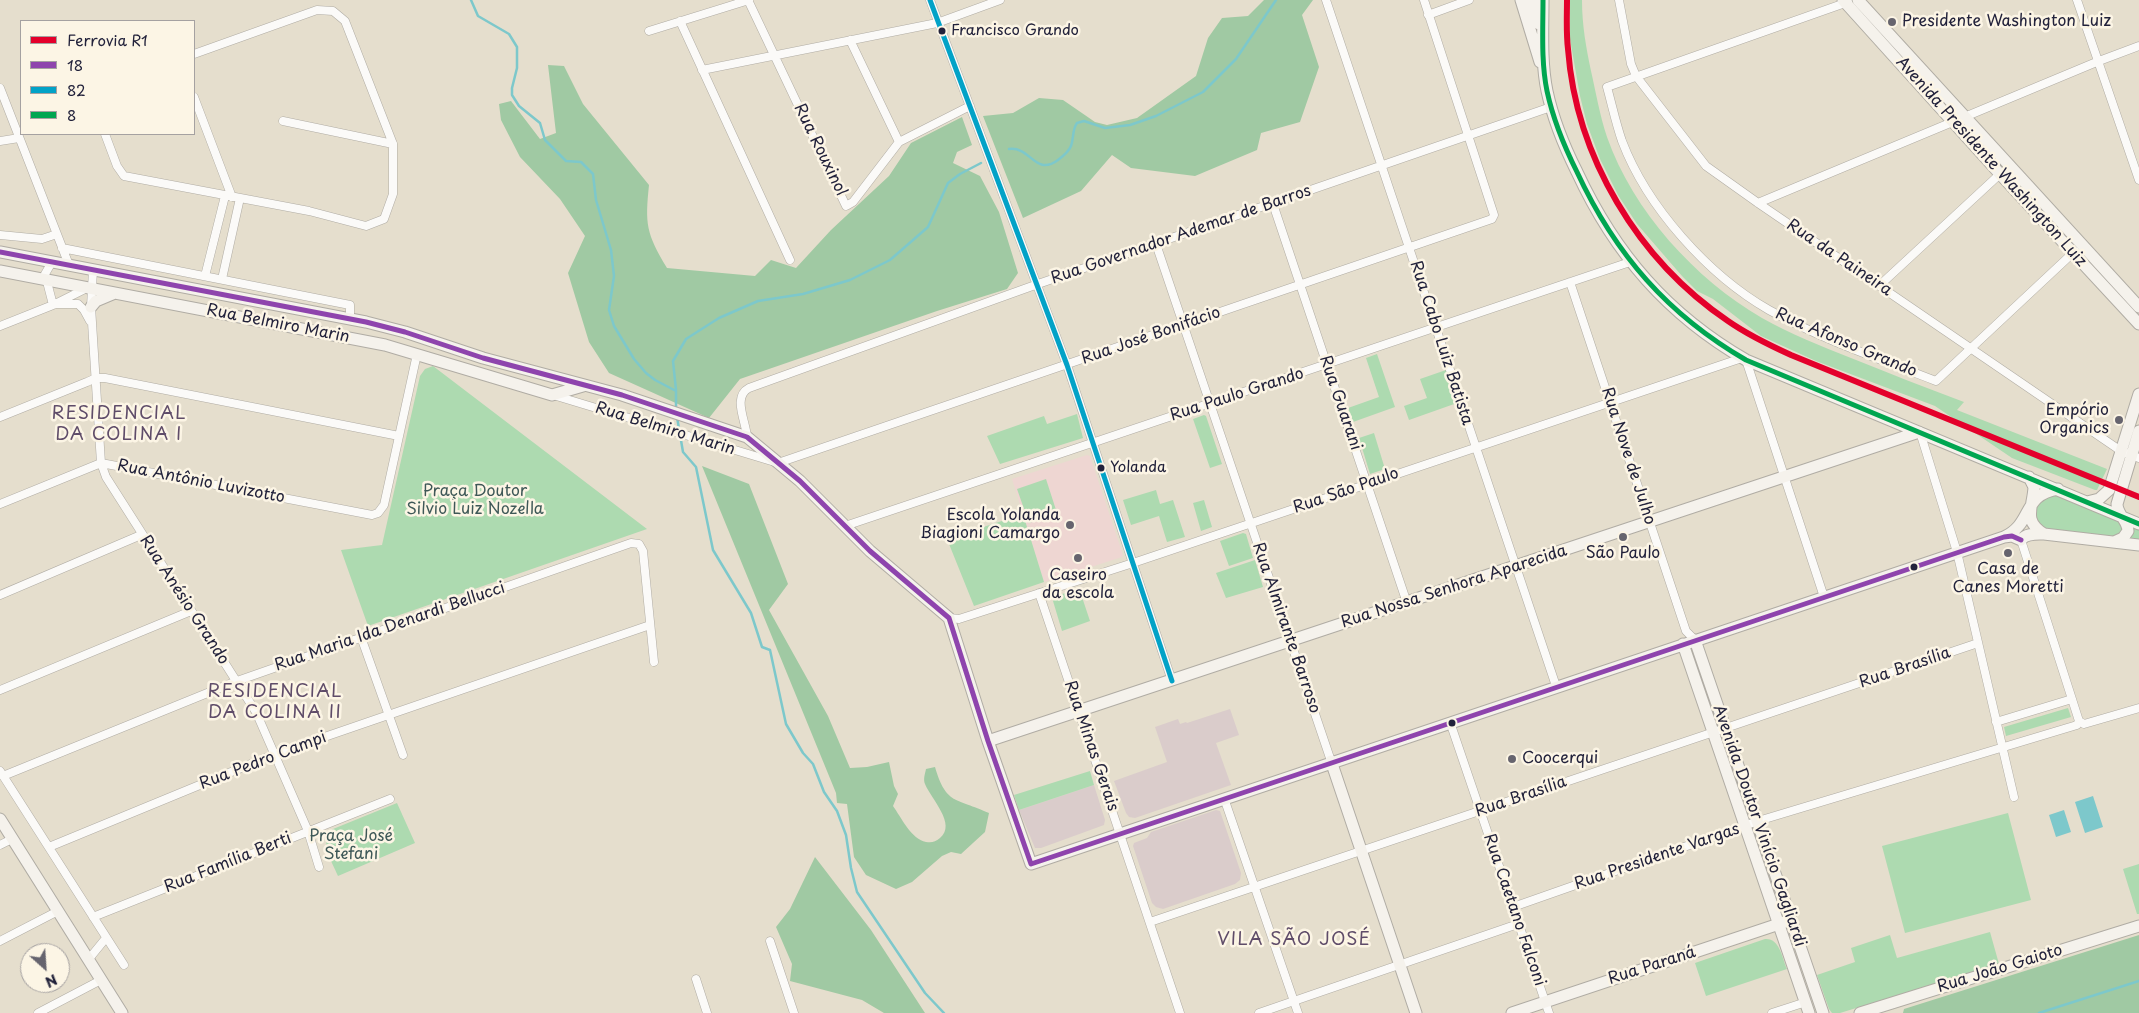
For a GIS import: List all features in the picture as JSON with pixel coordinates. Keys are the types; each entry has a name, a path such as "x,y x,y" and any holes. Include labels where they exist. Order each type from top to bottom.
{"street":[{"path":"649,31 748,0 774,55"},
{"path":"930,0 937,23 1038,284 1067,365 1172,680"},
{"path":"702,70 937,23 1000,0"},
{"name":"Rua Cabo Luiz Batista","path":"1326,0 1556,686"},
{"path":"1424,0 1468,137"},
{"path":"1428,15 1468,0"},
{"path":"1521,0 1546,81 1551,107 1560,136 1588,197 1605,228 1630,262 1676,310 1724,347 1744,359 2139,524"},
{"path":"1532,0 1543,37"},
{"path":"1543,0 1546,81"},
{"name":"Rua da Paineira","path":"1619,0 1631,64 1636,76 1706,166 2131,455"},
{"name":"Avenida Presidente Washington Luiz","path":"1858,0 2139,307"},
{"path":"2078,0 2139,180"},
{"path":"1636,76 1847,1"},
{"name":"Avenida Presidente Washington Luiz","path":"1847,1 1952,121 2139,324"},
{"path":"105,135 117,166 124,176 309,211 366,226 384,219 393,194 393,144 345,21 334,11 317,10 195,54"},
{"path":"680,21 790,260"},
{"path":"850,40 899,142"},
{"path":"1758,203 1952,121 2139,46"},
{"name":"Rua Rouxinol","path":"774,55 846,206 853,202 899,142 970,106"},
{"name":"Rua Afonso Grando","path":"1636,76 1607,87 1623,142 1634,166 1665,216 1688,244 1720,275 1769,310 1826,337 1936,381 1971,348"},
{"path":"0,88 69,265"},
{"path":"195,100 232,197 222,280"},
{"name":"Rua Governador Ademar de Barros","path":"747,437 740,398 743,391 749,388 1038,284 1551,107"},
{"path":"283,121 393,144"},
{"name":"Rua José Bonifácio","path":"778,464 1494,217 1468,137"},
{"path":"0,141 19,138"},
{"path":"1880,285 2000,174"},
{"path":"205,276 232,197"},
{"name":"Rua Guarani","path":"1273,204 1407,603"},
{"path":"2049,227 2058,219"},
{"path":"0,235 42,239 57,234"},
{"name":"Rua Almirante Barroso","path":"1156,244 1416,1013"},
{"path":"1971,348 2082,244"},
{"path":"62,248 350,304 350,319"},
{"name":"Rua Belmiro Marin","path":"0,252 350,319 405,332 483,358 583,385"},
{"path":"52,262 45,274 53,305"},
{"name":"Rua Paulo Grando","path":"844,526 1630,262"},
{"name":"Rua Belmiro Marin","path":"0,270 384,345 552,394 778,464"},
{"name":"Rua Anésio Grando","path":"93,270 90,287 92,323 101,463 106,477 256,712 308,831 319,867"},
{"name":"Rua Nove de Julho","path":"1570,282 1689,642"},
{"path":"0,326 53,305 90,287"},
{"path":"91,306 96,300 117,292"},
{"path":"53,305 78,304 92,323"},
{"path":"0,417 96,378 115,380 399,436 417,354"},
{"path":"1744,359 1824,597"},
{"name":"Rua São Paulo","path":"949,618 959,619 1133,563 1744,359"},
{"path":"583,385 622,395 747,437 800,481 844,526 949,618 988,741 1031,864 1331,761 2004,536 2017,529 2038,495 2046,491 2058,489"},
{"name":"Rua Belmiro Marin","path":"552,394 583,385"},
{"path":"2087,502 2099,499 2109,490 2131,455 2139,394"},
{"path":"1882,444 1890,434 1891,420"},
{"path":"2112,542 2123,538 2128,531 2126,522 2117,509 2139,431"},
{"path":"1919,432 1957,552 2014,797"},
{"name":"Rua Nossa Senhora Aparecida","path":"988,741 1919,432"},
{"name":"Rua Antônio Luvizotto","path":"0,504 101,463 362,513 378,513 384,505 399,436"},
{"path":"2029,478 2034,487 2030,508 2033,524 2044,534"},
{"path":"2119,497 2121,507 2139,517"},
{"path":"2021,540 2023,536 2030,534 2044,534 2139,545"},
{"path":"0,595 142,535"},
{"path":"2004,536 2012,536 2021,540 2079,721"},
{"name":"Rua Maria Ida Denardi Bellucci","path":"2,773 237,681 631,543 639,544 643,551 650,625"},
{"name":"Rua Minas Gerais","path":"1039,593 1180,1013"},
{"path":"0,690 191,611"},
{"path":"650,625 654,662"},
{"name":"Rua Pedro Campi","path":"49,847 275,754 650,625"},
{"path":"362,637 403,755"},
{"name":"Avenida Doutor Vinício Gagliardi","path":"1689,642 1726,728 1822,1009"},
{"name":"Avenida Doutor Vinício Gagliardi","path":"1689,642 1714,732 1808,1008"},
{"name":"Rua Brasília","path":"1150,922 1978,643"},
{"path":"1996,722 2072,699"},
{"name":"Rua Presidente Vargas","path":"1513,907 1758,822 2077,725 2079,721 2084,724 2139,708"},
{"name":"Rua Caetano Falconi","path":"1450,722 1547,1008"},
{"path":"2,773 124,965"},
{"path":"1224,798 1298,1013"},
{"name":"Rua Família Berti","path":"94,917 390,799"},
{"path":"0,819 122,1013"},
{"path":"0,845 12,839"},
{"path":"0,941 58,911"},
{"name":"Rua Paraná","path":"1512,1013 1547,1008 1791,920"},
{"path":"1259,1013 1518,924"},
{"name":"Rua João Gaioto","path":"1860,1013 2139,926"},
{"path":"88,960 106,938"},
{"path":"770,941 794,1013"},
{"path":"38,1013 101,980"},
{"path":"696,980 707,1013"},
{"path":"1772,1013 1808,1008 1810,1000 1822,1009"}],"shaded area":[{"name":"Escola Yolanda Biagioni Camargo","path":"1087,455 1090,456 1123,555 1122,557 1044,582 1012,479"},
{"path":"1230,709 1239,735 1216,743 1231,785 1135,818 1129,817 1114,781 1167,762 1155,727 1178,719 1180,724 1187,723"},
{"path":"1094,785 1105,820 1104,825 1041,848 1035,848 1019,810"},
{"path":"1216,810 1220,811 1241,873 1240,880 1235,884 1163,909 1156,907 1152,903 1133,846 1134,843 1147,838 1151,832"}],"green space":[{"path":"1264,0 1313,0 1302,15 1319,67 1300,122 1261,133 1257,150 1195,176 1131,168 1112,155 1081,191 1023,218 983,116 1013,113 1039,98 1063,100 1095,122 1107,125 1137,118 1196,76 1208,38 1222,18 1248,16"},
{"path":"1570,0 1582,0 1586,45 1598,104 1607,137 1618,164 1650,217 1690,263 1737,302 1762,318 1806,340 1964,402 1957,410 2107,469 2097,490 2012,458 1935,406 1816,361 1761,336 1713,299 1697,291 1637,224 1618,195 1600,159 1587,124 1580,96 1570,39"},
{"path":"548,65 564,66 583,104 649,185 647,219 651,237 667,268 755,276 771,260 796,268 831,230 889,176 911,143 962,117 972,145 957,152 953,163 980,176 999,212 1018,273 1007,289 937,311 740,379 709,418 609,373 589,342 568,273 585,236 560,199 520,157 501,120 499,104 511,101 540,139 556,133"},
{"path":"1377,354 1395,407 1353,422 1348,408 1379,397 1366,358"},
{"name":"Praça Doutor Silvio Luiz Nozella","path":"433,366 647,529 368,626 341,550 382,545 420,376 425,369"},
{"path":"1446,370 1457,403 1409,420 1404,406 1427,398 1420,379"},
{"path":"1077,414 1083,438 1000,464 987,436 1044,416 1047,424"},
{"path":"1206,416 1222,464 1210,468 1193,419"},
{"path":"1374,433 1385,469 1370,474 1359,438"},
{"path":"702,466 749,484 788,584 769,610 828,716 850,768 867,767 889,762 894,786 898,794 893,806 911,832 926,842 933,842 940,838 946,826 941,811 925,784 926,769 935,767 943,788 954,799 989,813 985,832 961,854 951,852 942,856 912,882 896,889 866,875 854,857 847,804 837,803 836,793"},
{"path":"1046,479 1057,513 1029,523 1017,489"},
{"path":"1156,490 1160,504 1173,500 1185,537 1167,542 1159,516 1131,525 1123,500"},
{"path":"2053,493 2139,528 2139,543 2046,530 2037,523 2034,507"},
{"path":"1204,500 1212,527 1201,531 1193,503"},
{"path":"1023,514 1044,582 974,606 947,539"},
{"path":"1243,533 1246,534 1253,558 1229,566 1220,541"},
{"path":"1255,560 1263,587 1226,598 1216,573"},
{"path":"1079,588 1090,621 1062,631 1053,601 1057,596"},
{"path":"2068,708 2071,717 2006,736 2004,727"},
{"path":"1090,771 1094,785 1019,810 1014,795"},
{"name":"Praça José Stefani","path":"397,803 415,843 338,876 326,846 329,834 333,829"},
{"path":"2008,813 2031,900 1905,933 1882,846"},
{"path":"815,857 871,930 925,1013 884,1013 862,1000 790,981 792,964 776,927 790,909"},
{"path":"2139,864 2139,914 2137,914 2123,869"},
{"path":"1990,932 1999,964 1840,1013 1832,1013 1829,1009 1817,975 1855,962 1851,948 1890,935 1897,958"},
{"path":"2139,935 2139,1013 1903,1013 1904,1009"},
{"path":"1765,939 1777,945 1787,969 1706,996 1695,963"}],"water":[{"path":"2093,796 2103,827 2085,833 2075,802"},
{"path":"2064,810 2071,832 2056,837 2049,815"}],"waterway":[{"path":"471,0 478,16 509,34 517,47 517,68 512,95 519,106 540,123 545,140 566,161 581,162 593,174 596,200 611,250 614,276 609,310 614,326 634,359 646,373 676,391 676,409"},
{"path":"1009,149 1023,152 1038,163 1050,164 1058,160 1070,148 1074,128 1077,123 1084,121 1105,128 1130,125 1156,116 1203,92 1236,59 1276,0"},
{"path":"676,390 673,361 686,339 719,318 758,301 803,294 850,280 890,260 928,227 948,183 981,163"},
{"path":"677,417 683,452 696,467 713,550 751,613 762,647 770,650 786,724 803,753 813,764 824,792 837,811 846,835 857,892 925,993 944,1013"},
{"path":"2039,1013 2139,981"}],"rail line":[{"name":"R1","path":"1567,0 1567,43 1573,89 1584,128 1598,166 1617,203 1640,237 1666,268 1696,296 1743,331 1791,355 2139,497"}],"transit line":[{"name":"82","path":"930,0 1067,365 1172,681"},
{"name":"8","path":"1543,0 1545,80 1552,112 1563,142 1608,230 1646,280 1668,302 1692,323 1746,360 2139,524"},
{"name":"18","path":"0,252 366,322 405,332 483,358 622,395 747,437 800,481 870,551 949,618 988,741 1031,864 2004,537 2012,536 2021,540"}],"place":[{"name":"Presidente Washington Luiz","path":"1892,22"},
{"name":"Francisco Grando","path":"942,31"},
{"name":"Empório Organics","path":"2119,420"},
{"name":"Yolanda","path":"1101,468"},
{"name":"Escola Yolanda Biagioni Camargo","path":"1070,525"},
{"name":"São Paulo","path":"1623,537"},
{"name":"Casa de Canes Moretti","path":"2008,553"},
{"name":"Caseiro da escola","path":"1078,558"},
{"name":"Coocerqui","path":"1512,759"}],"district":[{"name":"RESIDENCIAL DA COLINA I","path":"119,424"},
{"name":"RESIDENCIAL DA COLINA II","path":"275,702"},
{"name":"VILA SÃO JOSÉ","path":"1294,940"}]}
